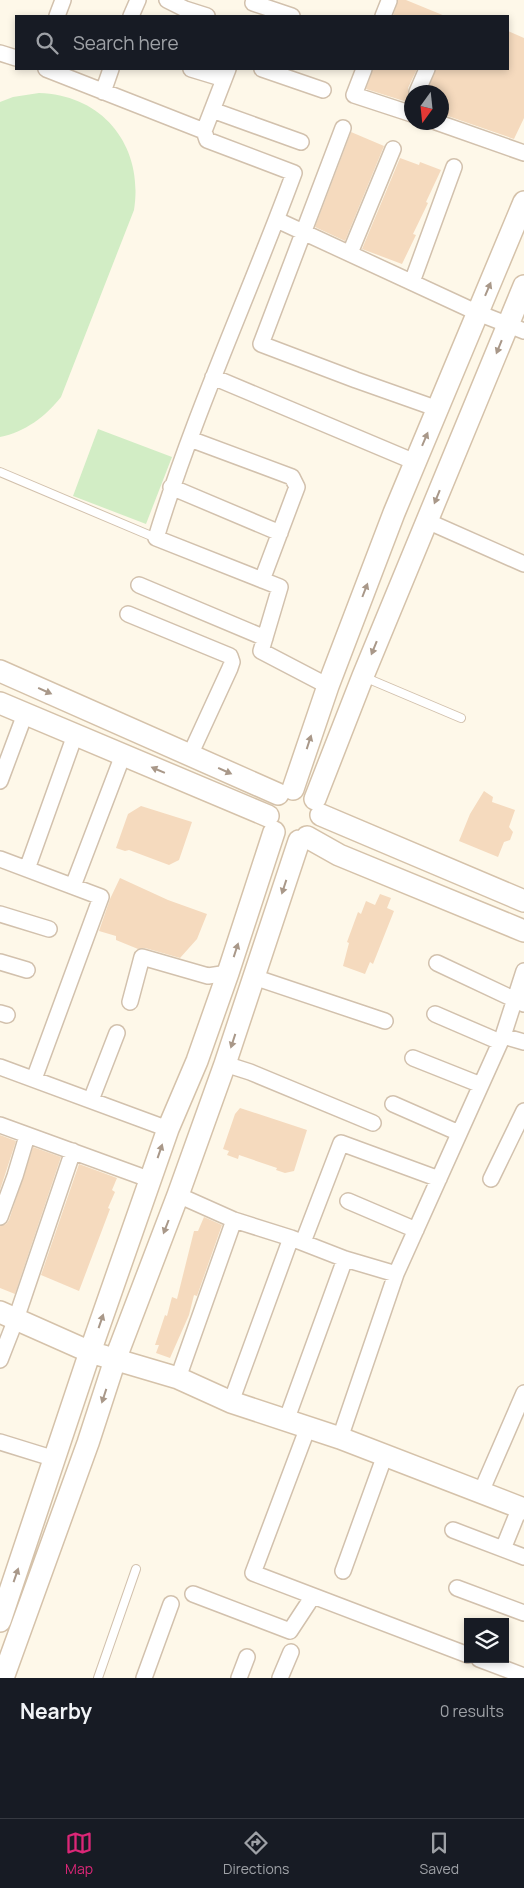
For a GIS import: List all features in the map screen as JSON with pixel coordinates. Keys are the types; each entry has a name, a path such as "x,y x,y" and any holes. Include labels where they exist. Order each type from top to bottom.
{"street":[{"path":"56,15 63,0"},
{"path":"131,15 138,0"},
{"path":"167,0 185,9 204,15"},
{"path":"383,15 388,1"},
{"path":"252,6 288,15"},
{"path":"0,53 15,58"},
{"path":"48,70 204,131"},
{"path":"103,92 112,70"},
{"path":"198,70 226,74 204,131 207,140 294,173 171,488 156,538 280,587 261,651 328,686"},
{"path":"265,70 323,90"},
{"path":"364,70 354,95 404,108"},
{"path":"420,85 427,70"},
{"path":"212,110 300,142"},
{"path":"449,127 524,153"},
{"path":"344,128 261,344 438,409"},
{"path":"350,252 393,149"},
{"path":"412,282 454,167"},
{"path":"0,1621 150,1180 168,1129 197,1061 228,973 271,824 269,808 286,791 394,512 524,202"},
{"path":"277,220 350,252 478,313 516,328"},
{"path":"0,703 123,755 271,824 281,838 290,841 303,839 314,832 319,824 318,807 362,676 427,521 516,328 524,286"},
{"path":"213,377 416,462"},
{"path":"190,439 292,477 297,487 262,580"},
{"path":"171,488 280,533"},
{"path":"427,521 524,564"},
{"path":"139,585 265,638"},
{"path":"128,614 230,656 232,662 230,668 190,756"},
{"path":"0,672 190,756 286,791 302,789 309,793 318,807 429,876"},
{"path":"0,781 25,714"},
{"path":"27,869 75,734"},
{"path":"73,886 123,755"},
{"path":"351,828 524,907"},
{"path":"303,839 524,931"},
{"path":"3,1678 88,1443 115,1360 178,1195 225,1064 303,839"},
{"path":"340,855 390,864 524,907"},
{"path":"0,859 101,897 34,1079"},
{"path":"0,914 49,929"},
{"path":"130,1002 142,957 208,976 228,973"},
{"path":"0,962 27,970"},
{"path":"436,963 519,1002"},
{"path":"340,1438 396,1274 519,1002 524,971"},
{"path":"254,977 385,1021"},
{"path":"435,1014 501,1039 524,1042"},
{"path":"91,1100 117,1033"},
{"path":"413,1058 481,1085"},
{"path":"225,1064 250,1072 373,1123"},
{"path":"0,1067 168,1129"},
{"path":"393,1104 459,1133"},
{"path":"491,1179 524,1111"},
{"path":"0,1125 150,1180"},
{"path":"0,1217 27,1136"},
{"path":"231,1402 297,1240 341,1143 439,1179"},
{"path":"0,1360 8,1316 73,1152"},
{"path":"178,1195 234,1220 297,1240 345,1259 396,1274"},
{"path":"348,1202 416,1230"},
{"path":"178,1378 234,1220"},
{"path":"286,1421 345,1259"},
{"path":"8,1316 90,1352 178,1378 231,1402 340,1438 522,1508 503,1549"},
{"path":"481,1492 524,1393"},
{"path":"308,1427 254,1573 464,1653"},
{"path":"0,1442 55,1459"},
{"path":"343,1571 385,1455"},
{"path":"453,1530 524,1557"},
{"path":"458,1588 524,1613"},
{"path":"193,1594 290,1630 313,1596"},
{"path":"144,1678 171,1604"},
{"path":"280,1678 291,1652"},
{"path":"239,1678 247,1657"},
{"path":"490,1663 524,1676"}],"lane":[{"path":"0,472 156,538"},
{"path":"362,676 461,718"},
{"path":"98,1678 136,1569"}],"green space":[{"path":"39,93 62,96 83,103 100,114 115,129 133,165 135,187 134,210 61,397 34,423 9,435 0,437 0,102 13,97"},
{"path":"98,429 172,457 146,524 73,496"}],"building":[{"path":"398,0 406,0 443,15 393,15"},
{"path":"509,31 524,38 524,118 514,139 449,116 449,85 430,85 436,70 509,70"},
{"path":"373,70 417,70 409,85 404,85 404,101 366,89"},
{"path":"351,132 384,146 345,241 315,227"},
{"path":"400,158 419,165 420,162 441,170 413,234 416,235 402,264 362,249"},
{"path":"484,791 493,797 492,802 515,810 509,827 513,832 510,840 504,842 498,857 459,841 470,814"},
{"path":"141,806 192,822 179,860 169,865 129,850 125,851 116,848 128,814"},
{"path":"120,878 168,900 207,914 197,939 180,958 145,948 138,949 116,940 116,936 99,931 110,899"},
{"path":"380,894 391,898 387,908 394,911 373,964 370,962 365,974 343,966 349,943 347,942 358,912 361,914 366,901 375,905"},
{"path":"240,1108 307,1130 294,1171 285,1173 276,1170 277,1168 239,1155 238,1159 227,1155 229,1151 223,1149 235,1114"},
{"path":"0,1135 16,1141 0,1190"},
{"path":"33,1147 61,1157 15,1294 0,1288 0,1226 6,1224 9,1220"},
{"path":"79,1164 117,1178 112,1190 115,1192 108,1208 110,1209 79,1291 41,1275"},
{"path":"204,1217 222,1225 197,1296 194,1295 189,1315 170,1358 156,1353 159,1345 155,1345 165,1315 167,1316 172,1297 177,1299 194,1231 198,1231"}]}
